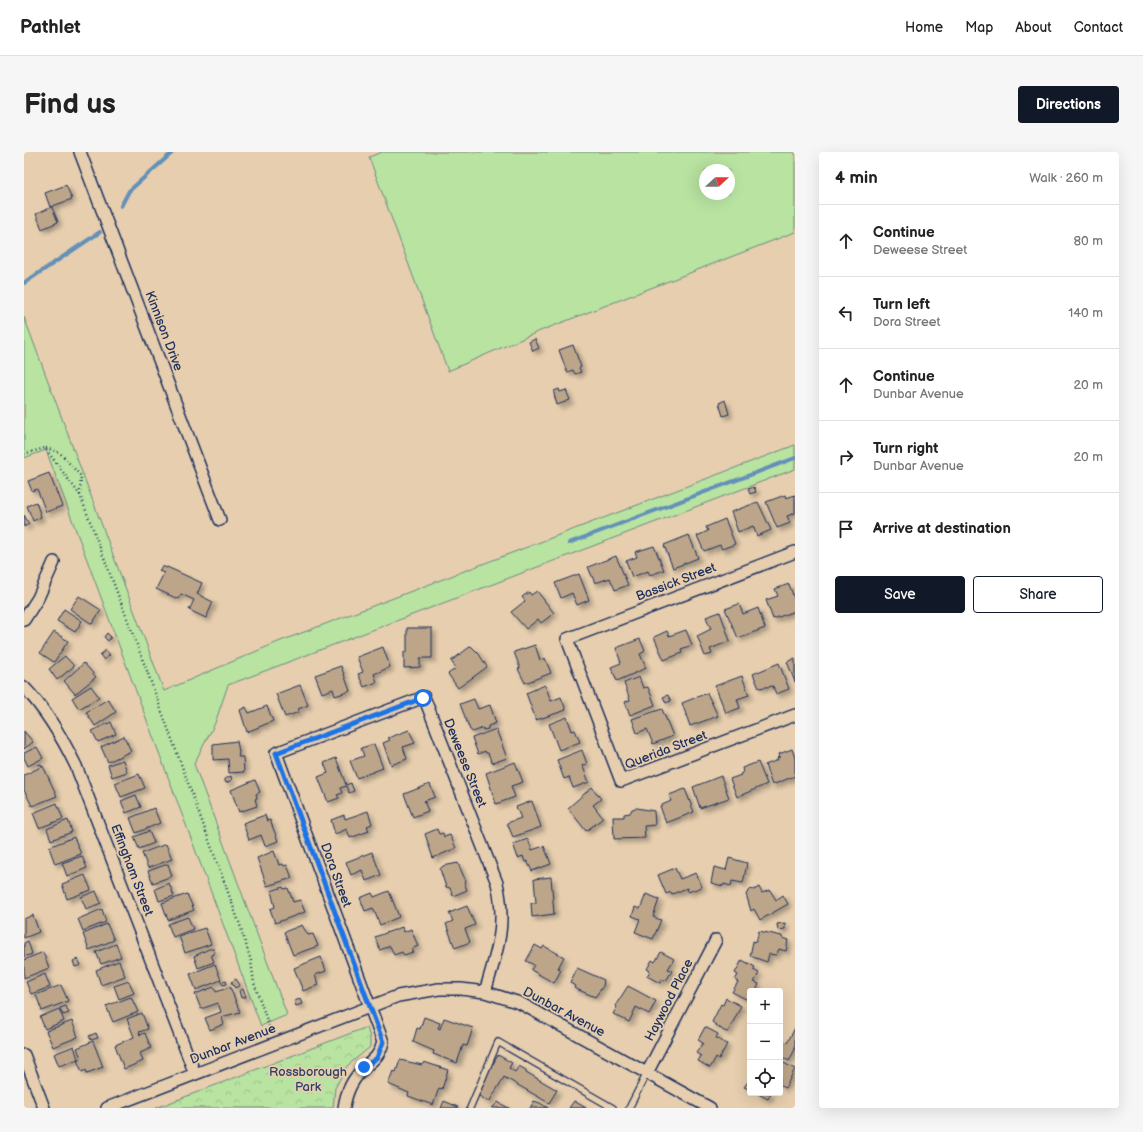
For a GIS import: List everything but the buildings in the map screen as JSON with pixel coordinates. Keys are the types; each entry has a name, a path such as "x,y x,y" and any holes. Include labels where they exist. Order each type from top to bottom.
{"street":[{"name":"Kinnison Drive","path":"80,152 220,520"},
{"name":"Bassick Street","path":"567,639 795,552"},
{"path":"24,620 38,598 54,562"},
{"name":"Querida Street","path":"567,639 621,781 795,716"},
{"name":"Effingham Street","path":"24,687 44,710 58,732 76,766 195,1074"},
{"name":"Deweese Street","path":"276,753 424,697 497,882 501,899 502,920 500,941 485,992"},
{"name":"Dora Street","path":"276,753 370,1007"},
{"name":"Haywood Place","path":"647,1073 716,940"},
{"name":"Dunbar Avenue","path":"107,1108 398,996 419,991 461,989 485,992 529,1007 710,1108"},
{"path":"344,1108 345,1100 354,1079 364,1067 377,1058 381,1050 383,1042 370,1007"},
{"path":"24,1055 44,1108"}],"lane":[{"path":"470,1108 498,1042 613,1108"},
{"path":"629,1108 647,1073"}],"path":[{"path":"45,448 80,495 147,671 240,925 252,960 254,983 269,1026"},
{"path":"24,454 45,448 60,453 81,476 80,495"}],"green space":[{"path":"382,152 795,152 795,232 540,331 448,371 369,157"},
{"path":"24,317 164,691 278,642 795,445 795,469 228,685 215,723 194,764 287,1015 261,1026 46,450 24,458"},
{"name":"Rossborough Park","path":"367,1027 370,1038 370,1047 347,1066 335,1088 333,1108 156,1108"}],"waterway":[{"path":"121,206 129,191 173,152"},
{"path":"24,283 100,232"},
{"path":"569,543 795,458"}],"route":[{"path":"364,1067 377,1058 383,1042 276,753 423,698"}]}
